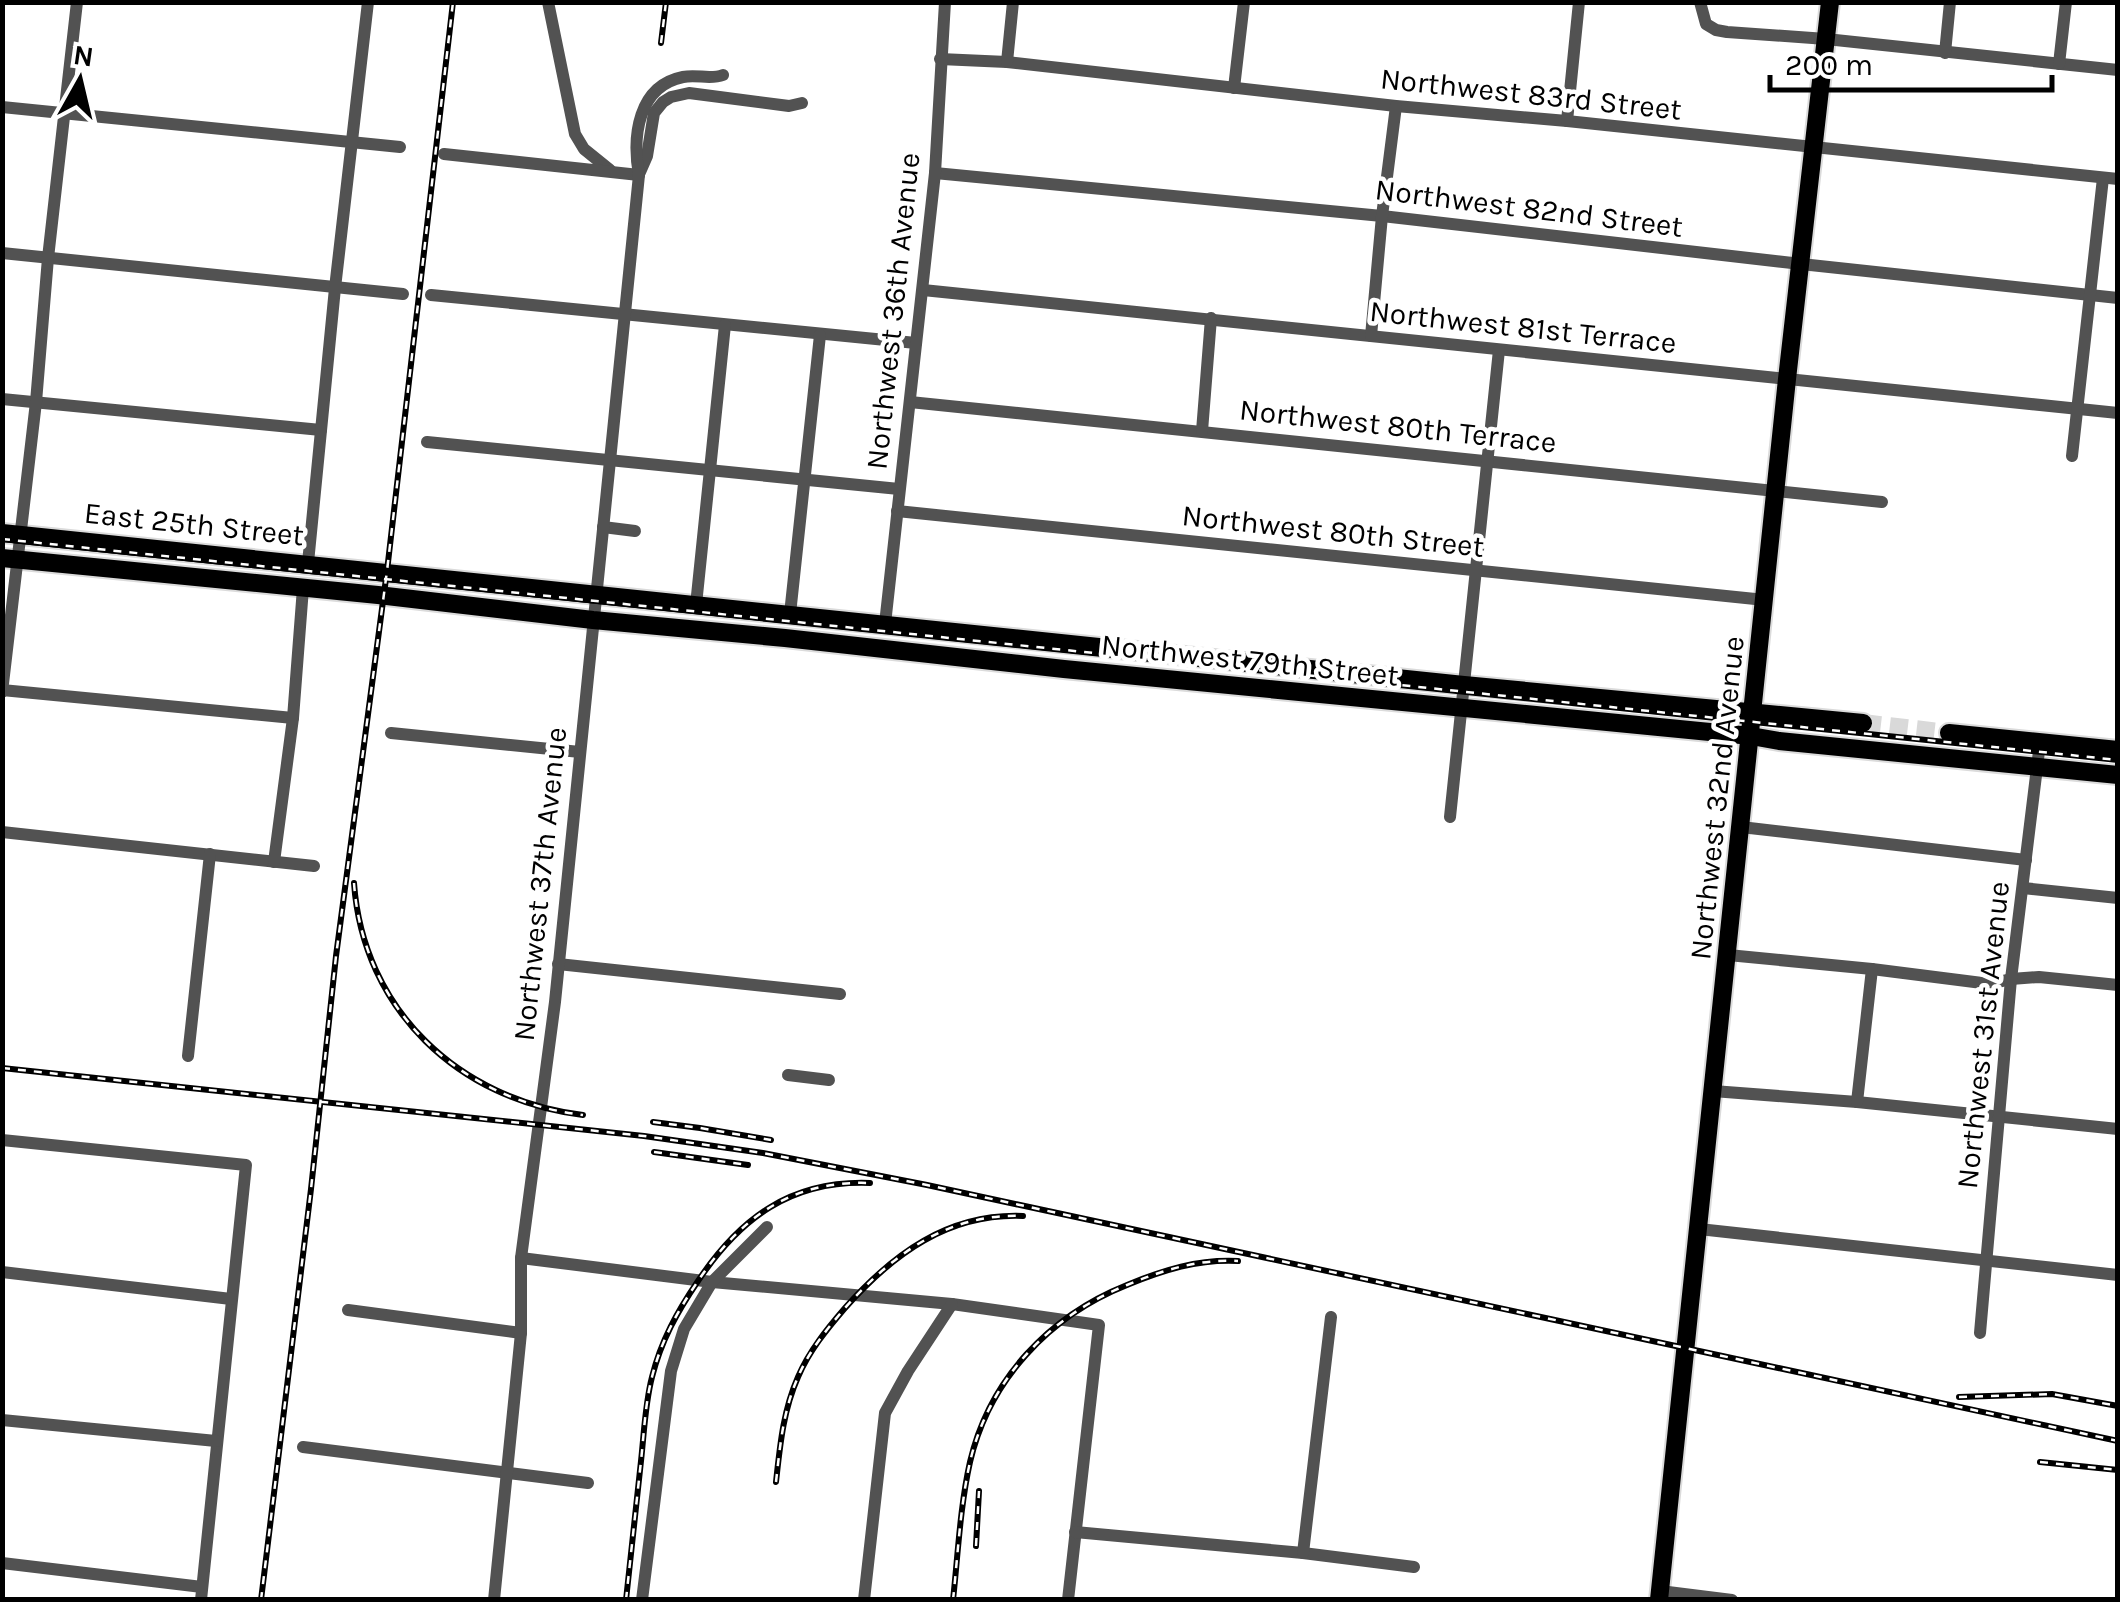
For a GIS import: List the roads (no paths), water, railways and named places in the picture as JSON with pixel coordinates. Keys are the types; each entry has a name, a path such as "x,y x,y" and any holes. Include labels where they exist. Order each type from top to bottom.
{"main road":[{"name":"Northwest 32nd Avenue","path":"1660,1595 1830,2"},
{"name":"East 25th Street","path":"12,534 381,570"},
{"path":"193,576 195,552"},
{"name":"Northwest 79th Street","path":"10,558 2118,775"},
{"name":"Northwest 79th Street","path":"381,570 1863,724"},
{"path":"1949,733 2118,750"}],"street":[{"path":"76,2 36,402 12,534 3,690 292,718"},
{"path":"308,563 368,2"},
{"path":"548,2 575,134 584,149 612,172"},
{"name":"Northwest 36th Avenue","path":"885,624 934,173 945,2"},
{"path":"1006,62 1012,2"},
{"path":"1234,88 1244,2"},
{"path":"1567,121 1579,2"},
{"path":"1700,2 1706,24 1727,32 2118,70"},
{"path":"1945,53 1950,2"},
{"path":"2059,64 2066,2"},
{"name":"Northwest 83rd Street","path":"940,59 1006,62 1396,106 2110,178"},
{"name":"Northwest 37th Avenue","path":"494,1600 521,1333 521,1258 558,964 594,620 639,175 635,154 640,117 652,95 668,82 723,74"},
{"name":"Northwest 37th Avenue","path":"639,175 647,156 654,113 671,97 689,93 788,106 802,103"},
{"path":"2,106 400,147"},
{"path":"1371,336 1396,106"},
{"path":"444,154 639,175"},
{"name":"Northwest 82nd Street","path":"934,173 1382,216 2118,298"},
{"path":"2072,456 2110,178"},
{"path":"2,253 403,294"},
{"name":"Northwest 81st Terrace","path":"922,290 2118,413"},
{"path":"431,295 916,343"},
{"path":"1202,431 1211,318"},
{"path":"696,605 725,325"},
{"path":"790,614 820,335"},
{"path":"1450,817 1499,350"},
{"path":"2,398 321,430"},
{"name":"Northwest 80th Terrace","path":"910,402 1882,502"},
{"path":"427,442 899,489"},
{"name":"Northwest 80th Street","path":"897,511 1765,600"},
{"path":"603,528 634,532"},
{"path":"274,862 304,588"},
{"path":"392,733 580,752"},
{"name":"Northwest 31st Avenue","path":"1980,1332 2011,979 2040,743"},
{"path":"1741,827 2026,860"},
{"path":"2,832 314,866"},
{"path":"188,1056 210,854"},
{"path":"2023,888 2118,898"},
{"path":"1728,955 1990,984 2039,977 2118,984"},
{"path":"558,964 840,994"},
{"path":"1857,1102 1872,968"},
{"path":"788,1075 829,1080"},
{"path":"1713,1091 2118,1129"},
{"path":"2,1140 246,1165 201,1593 2,1563"},
{"path":"642,1600 671,1372 684,1329 712,1282 766,1227"},
{"path":"1699,1229 2118,1275"},
{"path":"521,1258 712,1282 952,1304 1099,1324 1068,1600"},
{"path":"2,1272 231,1299"},
{"path":"864,1600 885,1413 952,1304"},
{"path":"348,1310 521,1333"},
{"path":"1303,1553 1331,1317"},
{"path":"2,1420 216,1440"},
{"path":"304,1447 588,1483"},
{"path":"1075,1532 1414,1567"},
{"path":"1660,1595 1732,1600"}],"tunnel":[{"path":"1863,723 1949,733"}],"railway":[{"path":"261,1600 453,2"},
{"path":"661,43 666,2"},
{"path":"2,539 2118,760"},
{"path":"354,883 361,929 376,971 398,1008 425,1041 458,1068 496,1090 538,1106 583,1115"},
{"path":"2,1068 644,1136 763,1153 2118,1441"},
{"path":"653,1122 771,1140"},
{"path":"654,1152 748,1165"},
{"path":"626,1600 650,1387 660,1351 683,1304 731,1239 770,1207 816,1188 870,1183"},
{"path":"776,1482 783,1429 802,1367 825,1332 863,1288 903,1254 946,1230 996,1217 1023,1216"},
{"path":"953,1600 970,1462 992,1404 1026,1354 1072,1314 1127,1285 1181,1267 1238,1261"},
{"path":"1959,1397 2052,1394 2118,1406"},
{"path":"2040,1462 2118,1470"},
{"path":"976,1546 979,1491"}]}
